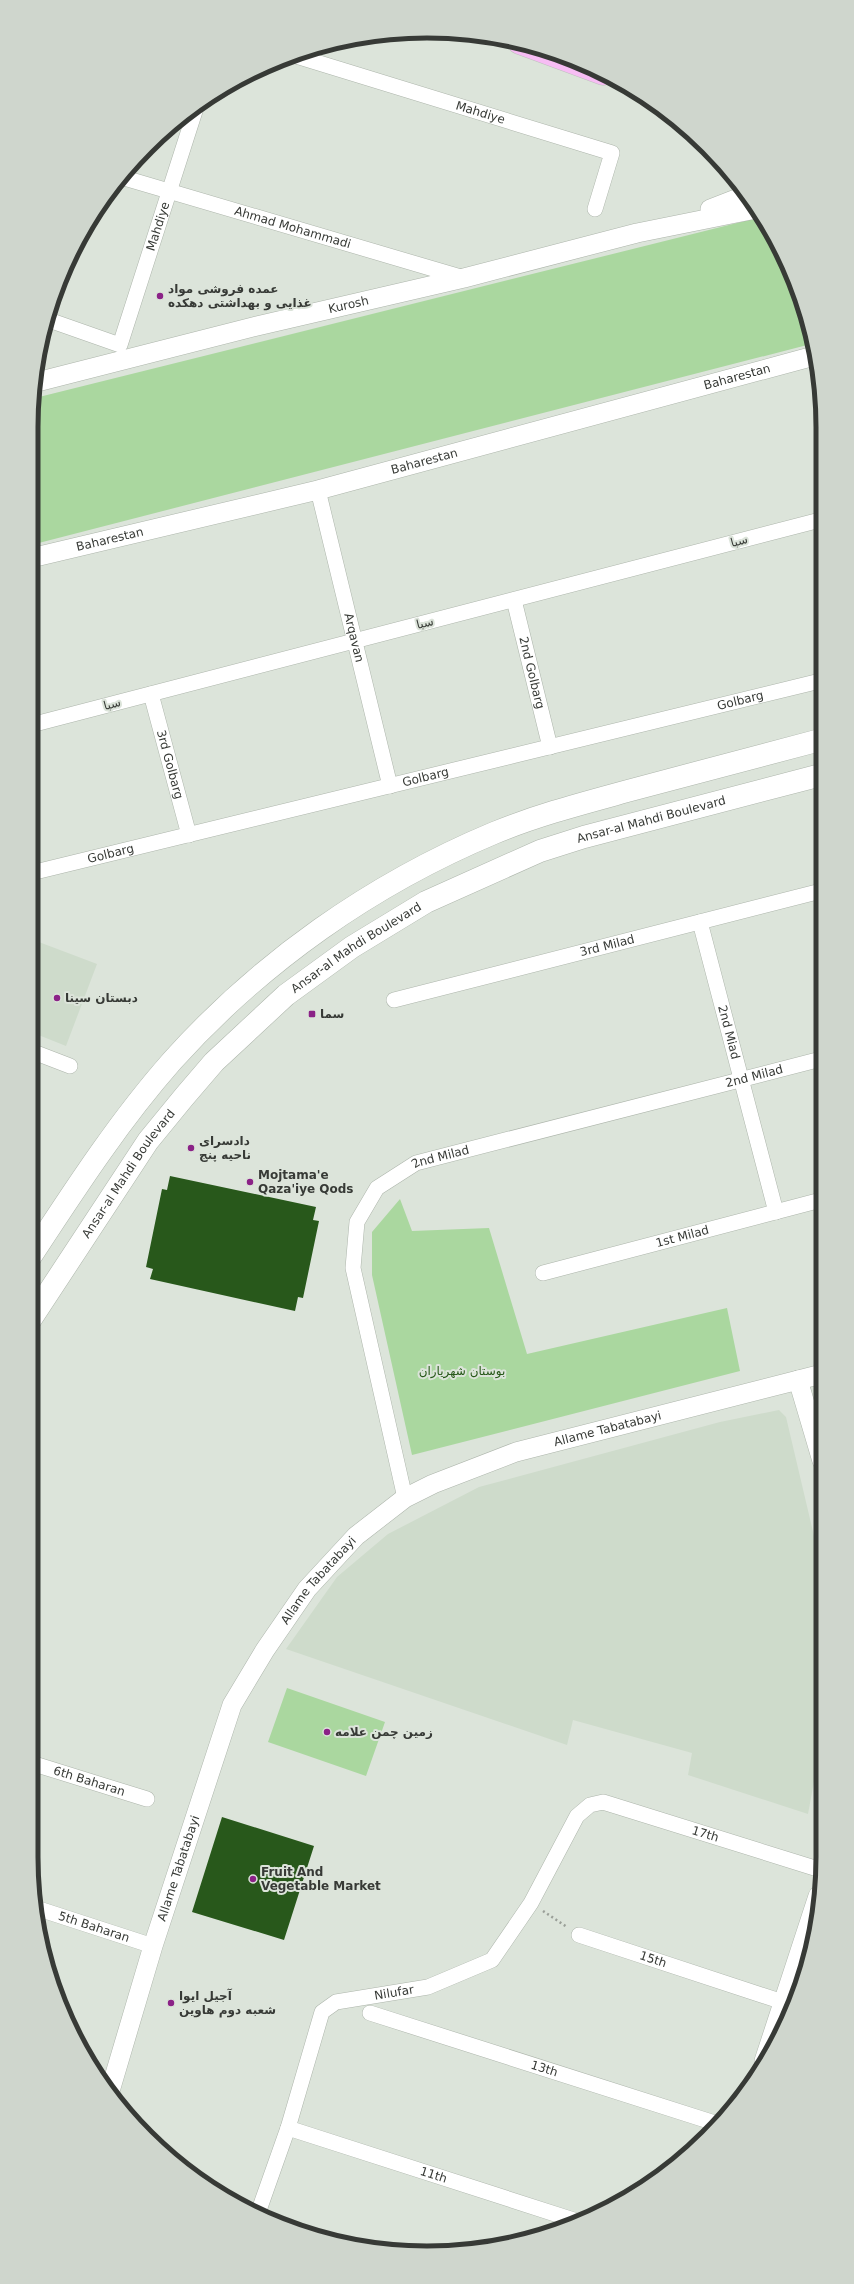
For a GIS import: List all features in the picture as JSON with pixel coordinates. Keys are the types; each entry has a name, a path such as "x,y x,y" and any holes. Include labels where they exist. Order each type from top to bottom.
{"main road":[{"path":"38,1246 122,1122 171,1061 225,1005 268,968 350,907 398,880 494,833 566,808 816,741"},
{"name":"Ansar-al Mahdi Boulevard","path":"38,1307 148,1141 214,1062 286,995 352,947 426,902 540,850 816,776"}],"street":[{"name":"Mahdiye","path":"304,58 612,153 595,209"},
{"name":"Mahdiye","path":"52,322 120,346 194,116"},
{"name":"Ahmad Mohammadi","path":"128,179 464,278"},
{"path":"637,233 741,197"},
{"path":"637,233 750,210"},
{"name":"Kurosh","path":"41,381 257,326 464,278 637,233"},
{"name":"Baharestan","path":"38,556 318,490 810,357"},
{"name":"Arqavan","path":"318,490 390,786"},
{"name":"سبا","path":"38,723 816,521"},
{"name":"2nd Golbarg","path":"514,600 550,747"},
{"name":"Golbarg","path":"38,871 816,681"},
{"name":"3rd Golbarg","path":"151,694 189,835"},
{"name":"3rd Milad","path":"394,1000 816,892"},
{"name":"2nd Miad","path":"700,922 776,1212"},
{"path":"38,1054 70,1066"},
{"name":"2nd Milad","path":"405,1498 352,1268 357,1222 377,1188 416,1163 816,1060"},
{"name":"1st Milad","path":"543,1273 816,1202"},
{"name":"Allame Tabatabayi","path":"110,2082 232,1705 265,1650 307,1589 356,1536 405,1498 433,1484 516,1452 816,1376"},
{"path":"798,1380 816,1441"},
{"name":"6th Baharan","path":"38,1765 147,1799"},
{"name":"17th","path":"590,1805 602,1802 816,1868"},
{"name":"Nilufar","path":"260,2208 288,2128 320,2017 327,2007 336,2002 428,1987 492,1960 531,1903 577,1816 590,1805"},
{"name":"5th Baharan","path":"41,1910 153,1946"},
{"path":"787,2003 811,1920"},
{"name":"15th","path":"579,1935 787,2003"},
{"name":"13th","path":"370,2013 711,2122"},
{"name":"11th","path":"288,2128 569,2219"}],"path":[{"path":"531,1903 579,1935"}],"shaded area":[{"name":"دبستان سینا","path":"38,942 97,964 66,1046 38,1035"},
{"path":"779,1410 786,1417 816,1544 816,1771 808,1814 688,1775 692,1753 573,1720 567,1745 286,1649 337,1577 388,1534 479,1487 720,1422"}],"green space":[{"path":"755,219 776,255 786,278 803,326 808,345 38,543 39,397"},
{"name":"بوستان شهریاران","path":"400,1199 412,1231 489,1228 527,1354 727,1308 740,1371 412,1455 372,1275 372,1232"},
{"name":"زمین چمن علامه","path":"287,1688 385,1722 366,1776 268,1742"}],"building":[{"path":"170,1176 316,1207 313,1220 319,1221 303,1298 298,1297 295,1311 150,1279 153,1269 146,1267 162,1189 167,1190"},
{"name":"Fruit And Vegetable Market","path":"222,1817 314,1846 284,1940 192,1912"}],"place":[{"name":"عمده فروشی مواد غذایی و بهداشتی دهکده","path":"160,296"},
{"name":"دبستان سینا","path":"57,998"},
{"name":"سما","path":"312,1014"},
{"name":"دادسرای ناحیه پنج","path":"191,1148"},
{"name":"Mojtama'e Qaza'iye Qods","path":"250,1182"},
{"name":"زمین چمن علامه","path":"327,1732"},
{"name":"Fruit And Vegetable Market","path":"253,1879"},
{"name":"آجیل ایوا شعبه دوم هاوین","path":"171,2003"}]}
